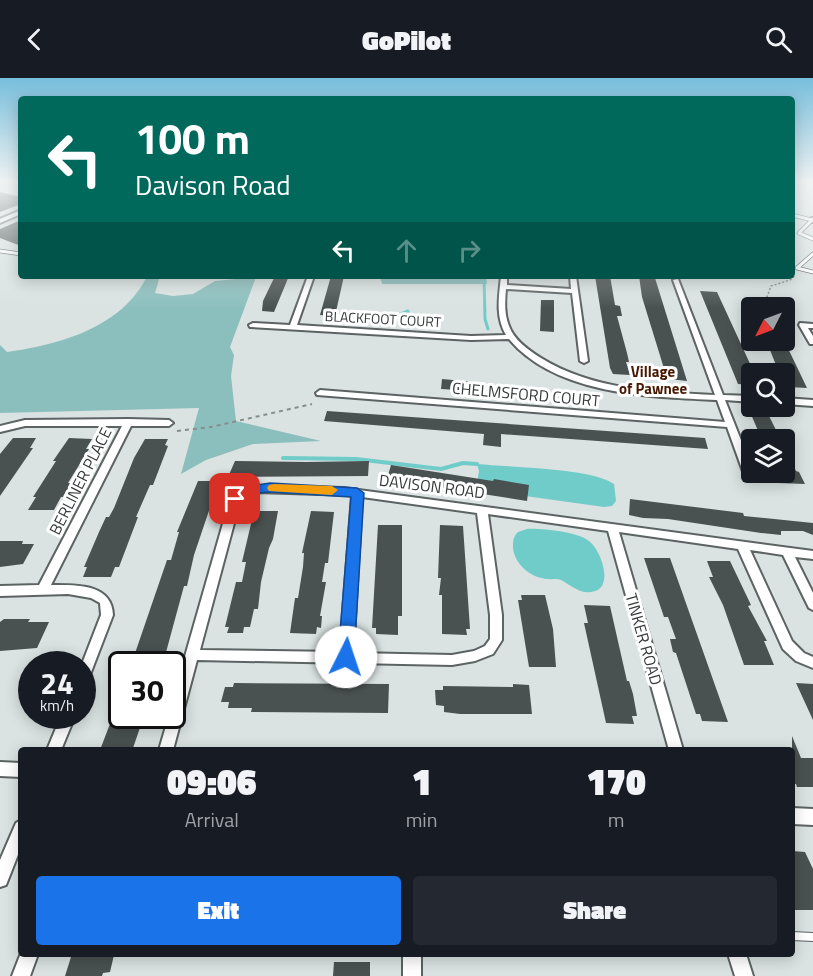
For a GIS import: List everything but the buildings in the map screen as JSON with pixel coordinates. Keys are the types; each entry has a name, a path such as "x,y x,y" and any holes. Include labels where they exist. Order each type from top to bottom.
{"street":[{"path":"293,327 309,279"},
{"path":"504,279 503,320 511,337 546,365 584,381 634,391 741,398"},
{"path":"573,279 584,361"},
{"path":"676,280 741,454"},
{"path":"504,287 575,291"},
{"name":"BLACKFOOT COURT","path":"253,325 471,338 511,337"},
{"path":"813,326 803,325 813,342"},
{"name":"CHELMSFORD COURT","path":"320,393 730,425"},
{"path":"795,402 813,403"},
{"path":"0,429 26,423 128,422"},
{"name":"BERLINER PLACE","path":"42,591 128,422 169,423"},
{"name":"DAVISON ROAD","path":"167,747 235,499 255,489 357,493 813,555"},
{"path":"346,657 357,493"},
{"path":"193,655 452,660 475,656 489,650 496,640 496,615 482,509"},
{"name":"TINKER ROAD","path":"612,527 675,747"},
{"path":"742,545 787,645 800,657 813,663"},
{"path":"787,552 813,605"},
{"path":"0,591 87,592 103,598 107,615 93,651"},
{"path":"55,747 63,729"},
{"path":"0,769 18,770"},
{"path":"795,816 813,817"},
{"path":"0,879 18,835"},
{"path":"21,976 28,957"},
{"path":"412,957 412,976"},
{"path":"738,957 744,976"}],"lane":[{"path":"809,224 799,233 813,239"},
{"path":"0,251 18,254"},
{"path":"797,268 813,254"},
{"path":"797,268 813,272"},
{"path":"795,936 813,937"}],"path":[{"path":"795,276 798,274 797,268"},
{"path":"767,297 771,286 791,279"},
{"path":"177,431 223,425 253,416 312,404"}],"shaded area":[{"path":"145,279 159,279 155,293 173,296 193,294 215,281 255,279 230,347 234,355 231,376 236,421 321,441 253,444 206,460 181,474 199,408 0,413 0,345 7,352 68,338 106,321 136,294"},
{"path":"381,279 486,279 487,284 382,284"},
{"path":"477,464 569,471 588,475 614,484 616,501 612,506 604,507 518,495 477,483 479,471"},
{"path":"527,529 568,533 589,541 602,561 603,585 598,590 583,592 561,580 542,578 525,570 514,554 513,543 518,532"}],"waterway":[{"path":"484,279 485,319 488,329"},
{"path":"380,323 408,311"},
{"path":"283,458 356,459 441,469 463,463 477,464"}],"slow traffic":[{"path":"274,488 332,490"}],"district":[{"name":"Village of Pawnee","path":"653,380"}],"route":[{"path":"235,499 255,489 270,488 357,493 346,657"}]}
